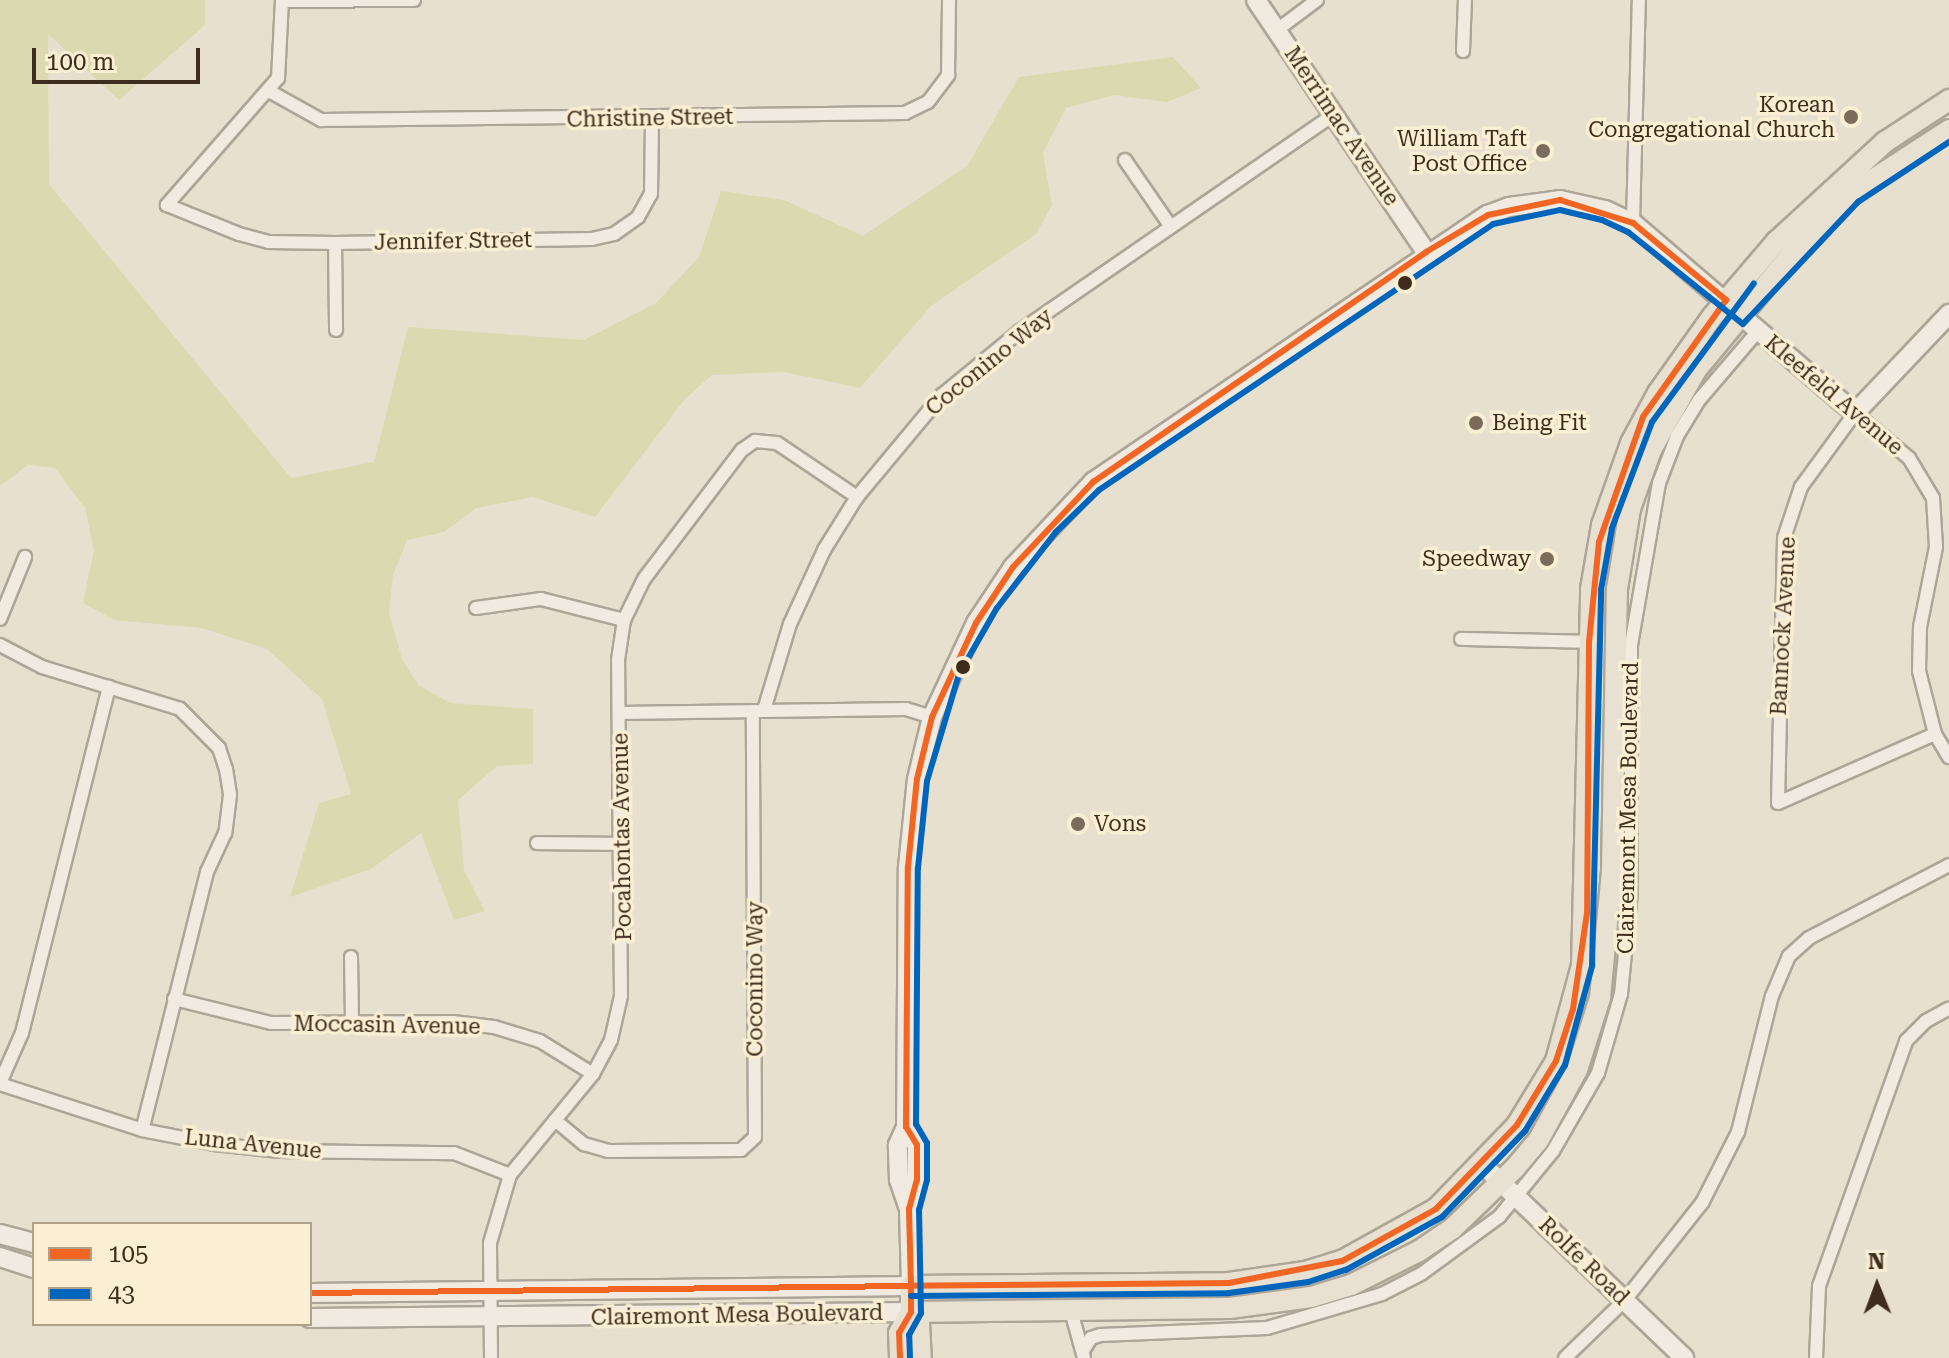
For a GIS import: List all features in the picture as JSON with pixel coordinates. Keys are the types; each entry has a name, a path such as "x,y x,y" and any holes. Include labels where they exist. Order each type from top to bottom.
{"main road":[{"name":"Merrimac Avenue","path":"1256,0 1426,252"},
{"name":"Clairemont Mesa Boulevard","path":"312,1293 1229,1283 1305,1272 1342,1261 1406,1229 1483,1165 1517,1125 1556,1061 1582,965 1589,642 1600,534 1631,443 1658,393 1734,307 1831,187 1891,137 1949,100"},
{"name":"Clairemont Mesa Boulevard","path":"312,1318 1230,1308 1311,1297 1351,1285 1419,1251 1502,1182 1538,1141 1577,1070 1600,998 1612,871 1613,676 1617,589 1636,494 1675,401 1734,307 1851,194 1949,130"},
{"name":"Kleefeld Avenue","path":"911,1286 909,1209 917,1180 917,1145 906,1127 908,867 917,779 932,717 976,623 1058,514 1093,482 1426,252 1488,215 1534,202 1560,200 1605,210 1633,223 1855,413"},
{"name":"Bannock Avenue","path":"1855,413 1949,314"},
{"path":"1589,642 1613,676"},
{"name":"Rolfe Road","path":"1483,1165 1684,1358"},
{"path":"0,1234 32,1242"},
{"path":"0,1257 32,1267"},
{"path":"911,1286 911,1312 920,1331 921,1358"},
{"path":"900,1358 899,1333 911,1312"}],"street":[{"path":"269,91 283,64 282,1 414,0"},
{"name":"Christine Street","path":"269,91 321,120 905,113 928,102 948,75 949,0"},
{"path":"1277,30 1317,0"},
{"path":"1463,51 1465,0"},
{"path":"1633,223 1639,0"},
{"name":"Jennifer Street","path":"269,91 167,205 269,242 592,239 614,234 638,217 651,194 652,118"},
{"name":"Coconino Way","path":"555,1120 593,1148 741,1150 750,1145 756,1127 759,710 790,624 824,550 857,497 942,395 1020,331 1333,115"},
{"path":"1125,160 1171,227"},
{"path":"335,243 336,330"},
{"name":"Clairemont Mesa Boulevard","path":"1084,1354 1091,1338 1101,1335 1267,1328 1382,1294 1459,1249 1519,1198 1593,1083 1621,994 1631,892 1631,645 1659,483 1677,436 1699,400 1758,331"},
{"name":"Kleefeld Avenue","path":"1855,413 1909,458 1933,498 1936,547 1920,627 1919,671 1935,734 1949,757"},
{"name":"Bannock Avenue","path":"1855,413 1801,487 1784,538 1778,803 1935,734"},
{"name":"Pocahontas Avenue","path":"491,1358 490,1243 510,1175 593,1074 611,1040 621,996 618,660 624,620 644,579 742,450 755,441 777,443 857,497"},
{"path":"0,619 25,557"},
{"path":"476,608 541,599 624,620"},
{"path":"1461,639 1589,642"},
{"path":"0,645 42,667 180,709 219,748 230,795 225,833 207,872 142,1130"},
{"path":"0,1084 22,1033 109,687"},
{"path":"620,713 906,709 932,717"},
{"path":"537,843 622,844"},
{"path":"1565,1358 1625,1300 1702,1203 1738,1132 1772,996 1789,956 1809,938 1949,865"},
{"path":"351,957 352,1023"},
{"name":"Moccasin Avenue","path":"174,999 271,1023 453,1022 494,1027 540,1041 593,1074"},
{"path":"1816,1358 1819,1286 1906,1041 1926,1021 1949,1008"},
{"name":"Luna Avenue","path":"0,1084 142,1130 280,1151 454,1153 510,1175"},
{"path":"1071,1311 1084,1354"}],"green space":[{"path":"0,0 205,0 205,25 119,100 48,34 49,184 291,478 374,462 408,327 584,340 656,303 699,257 721,191 784,200 863,236 967,166 1019,77 1173,57 1201,88 1167,102 1114,95 1066,108 1043,153 1052,205 1036,234 931,306 860,388 784,372 712,375 685,399 595,517 533,497 476,508 444,532 407,540 393,575 389,613 402,659 418,685 450,703 533,709 533,764 497,766 458,800 464,870 485,911 454,920 421,833 371,869 290,897 319,803 351,794 322,699 267,649 202,628 114,620 83,603 94,550 85,508 55,468 28,465 0,486"}],"transit line":[{"name":"43","path":"910,1358 909,1335 921,1313 919,1210 927,1180 927,1143 916,1124 918,868 927,781 959,674 997,608 1056,532 1099,490 1493,224 1560,210 1602,220 1628,232 1743,324 1858,202 1949,142"},
{"name":"105","path":"1560,200 1633,223 1726,300 1643,417 1599,542 1589,642 1587,913 1573,1009 1556,1061 1517,1125 1436,1209 1342,1261 1229,1283 911,1286 909,1209 917,1180 917,1145 906,1127 908,867 917,779 932,717 976,623 1013,567 1093,482 1426,252 1488,215 1560,200"},
{"name":"43","path":"911,1296 1229,1293 1308,1282 1346,1270 1442,1217 1525,1131 1565,1065 1592,966 1601,590 1612,528 1652,422 1754,283"},
{"name":"105","path":"312,1293 911,1286"},
{"name":"105","path":"900,1358 899,1333 911,1312 911,1286"}],"place":[{"name":"Korean Congregational Church","path":"1851,117"},
{"name":"William Taft Post Office","path":"1543,151"},
{"name":"Being Fit","path":"1476,423"},
{"name":"Speedway","path":"1547,559"},
{"name":"Vons","path":"1078,824"}]}
